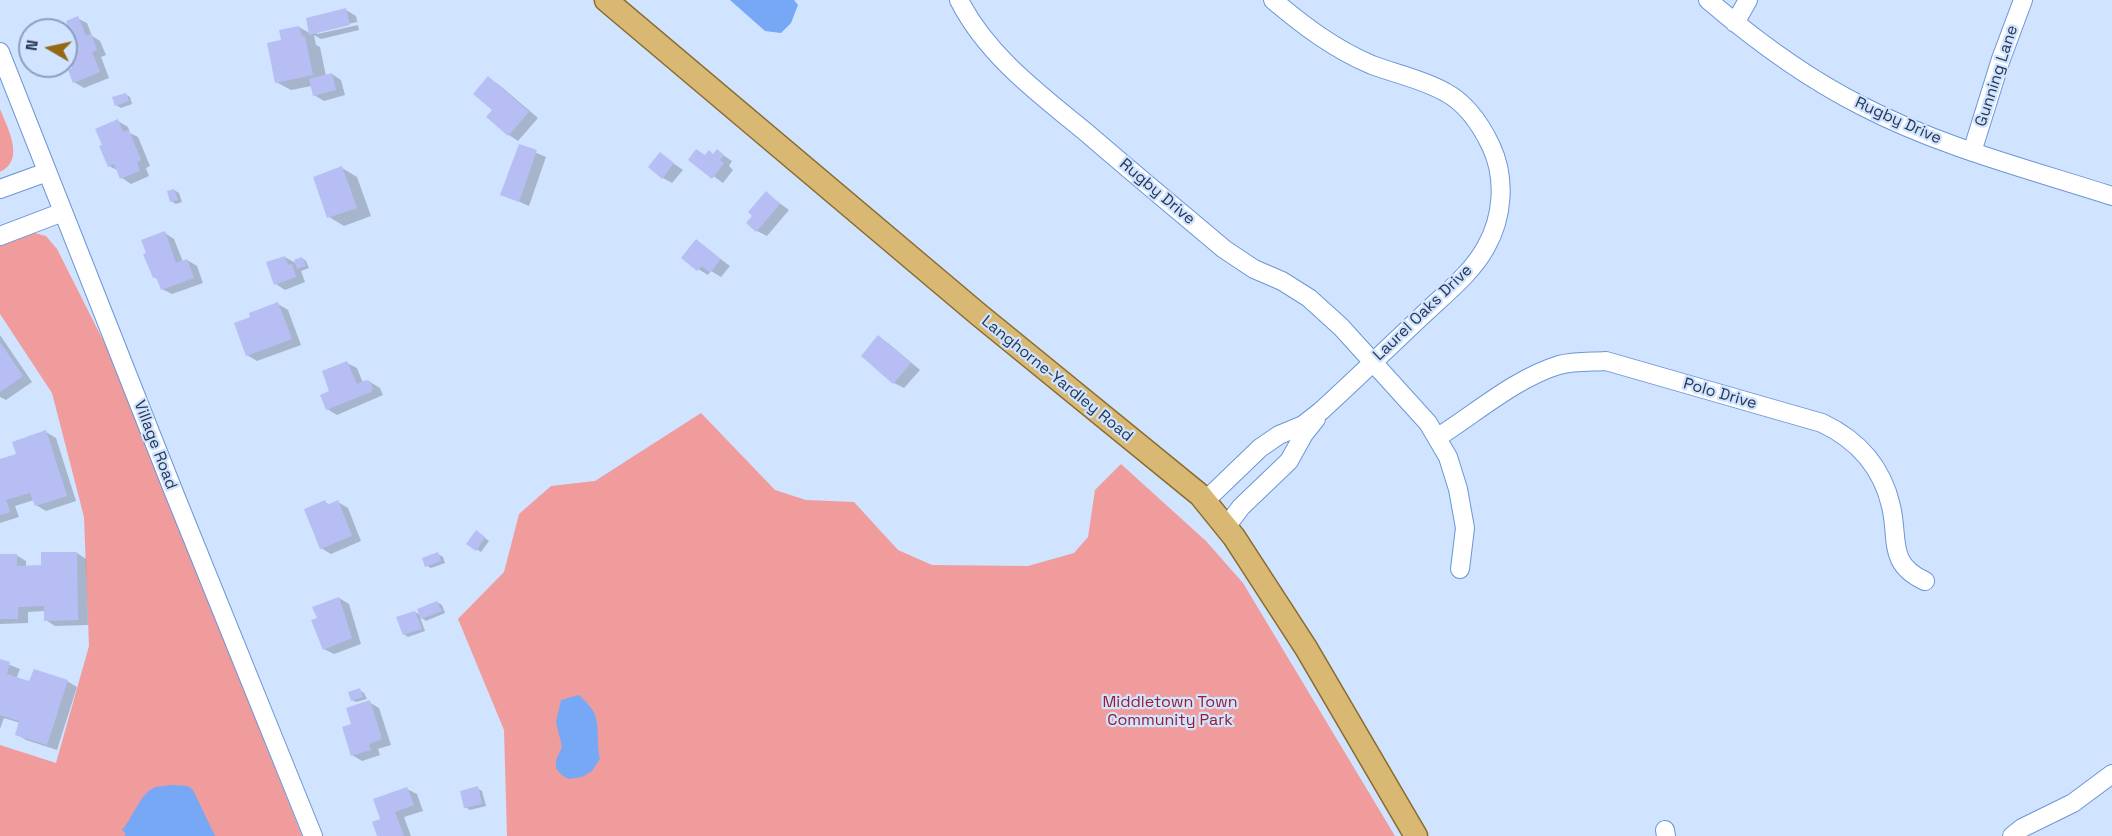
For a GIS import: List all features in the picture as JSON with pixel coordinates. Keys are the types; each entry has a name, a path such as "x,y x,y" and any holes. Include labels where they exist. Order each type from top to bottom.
{"main road":[{"name":"Langhorne-Yardley Road","path":"606,0 978,314 1205,501 1226,527 1306,648 1416,836"}],"street":[{"name":"Rugby Drive","path":"959,0 981,35 1003,61 1224,249 1254,269 1282,281 1309,298 1341,327 1407,398 1438,437 1448,457 1462,506 1465,528 1460,569"},
{"name":"Laurel Oaks Drive","path":"1226,527 1241,507 1289,461 1304,434 1322,411 1475,263 1486,248 1495,229 1500,205 1501,185 1498,166 1485,133 1461,104 1445,92 1393,73 1341,50 1308,29 1273,0"},
{"name":"Rugby Drive","path":"1708,0 1781,58 1862,107 1972,152 2112,196"},
{"path":"1735,22 1748,0"},
{"name":"Gunning Lane","path":"1972,152 2001,59 2023,0"},
{"name":"Village Road","path":"0,52 313,836"},
{"path":"0,189 47,172"},
{"path":"0,236 63,212"},
{"name":"Polo Drive","path":"1438,437 1520,382 1559,365 1574,362 1605,361 1822,423 1855,442 1876,468 1891,506 1895,547 1903,564 1913,576 1925,581"},
{"name":"Laurel Oaks Drive","path":"1205,501 1260,448 1322,411"},
{"path":"2012,836 2022,828 2073,803 2112,774"}],"green space":[{"path":"0,109 10,134 13,152 8,167 0,172"},
{"path":"31,232 46,236 57,249 110,354 302,836 0,836 0,745 56,763 89,646 84,517 52,393 0,314 0,245"},
{"name":"Middletown Town Community Park","path":"701,413 775,490 806,500 854,502 898,550 932,565 1028,566 1074,553 1088,537 1095,490 1121,464 1206,541 1243,583 1395,836 507,836 504,730 458,619 504,572 519,514 551,486 595,481"}],"water":[{"path":"730,0 794,0 798,5 791,23 781,33 765,31"},
{"path":"579,695 595,715 600,759 592,771 582,777 569,779 556,768 556,760 562,747 556,722 561,700"},
{"path":"188,786 193,790 215,836 124,836 126,834 122,830 146,794 156,787"}],"building":[{"path":"346,8 350,25 309,35 306,18"},
{"path":"78,16 86,36 91,34 97,50 92,52 100,72 73,83 71,78 78,78 78,18 73,18"},
{"path":"299,26 302,36 305,37 313,75 275,83 267,43 281,40 279,30"},
{"path":"332,73 336,90 313,96 309,79"},
{"path":"488,76 529,112 508,136 486,117 492,110 473,94"},
{"path":"126,93 129,101 115,106 112,97"},
{"path":"118,119 123,132 129,130 141,160 137,162 140,171 120,179 114,164 108,167 95,129"},
{"path":"519,144 537,150 519,202 500,195"},
{"path":"696,149 705,155 709,150 713,154 717,149 724,155 720,160 724,163 712,179 688,160"},
{"path":"660,152 674,163 662,179 648,167"},
{"path":"342,166 357,208 327,218 313,177"},
{"path":"174,189 178,200 170,202 167,191"},
{"path":"766,191 780,204 756,232 746,223 752,216 748,212"},
{"path":"165,231 176,263 187,259 194,278 161,290 143,254 146,253 141,240"},
{"path":"696,239 721,259 710,273 702,266 697,271 681,258"},
{"path":"285,256 288,265 292,264 296,277 274,285 266,262"},
{"path":"302,257 306,266 297,269 294,260"},
{"path":"278,302 292,339 246,356 234,323 250,317 249,313"},
{"path":"878,335 911,363 893,384 861,356"},
{"path":"0,342 23,376 0,392"},
{"path":"347,361 357,384 366,380 370,381 373,389 371,392 326,410 320,395 329,391 322,371"},
{"path":"46,430 67,496 35,506 30,493 6,500 10,512 0,515 0,459 16,454 12,442"},
{"path":"325,500 327,505 338,500 352,536 320,549 304,509"},
{"path":"476,530 485,537 476,551 466,544"},
{"path":"41,552 77,552 78,620 44,621 44,606 18,607 18,619 0,619 0,554 17,554 17,566 41,565"},
{"path":"438,552 441,561 425,567 422,558"},
{"path":"339,597 352,638 323,650 311,620 317,618 312,607"},
{"path":"437,601 442,611 421,619 417,609"},
{"path":"415,611 422,629 403,635 396,617"},
{"path":"0,659 10,662 7,674 29,681 34,669 68,680 47,745 15,735 19,721 0,715"},
{"path":"360,688 363,697 351,701 348,692"},
{"path":"370,700 382,739 369,744 371,750 351,756 342,727 351,724 346,708"},
{"path":"478,786 482,804 464,808 460,791"},
{"path":"407,787 414,805 395,812 404,836 377,836 372,822 380,819 373,799"}]}
